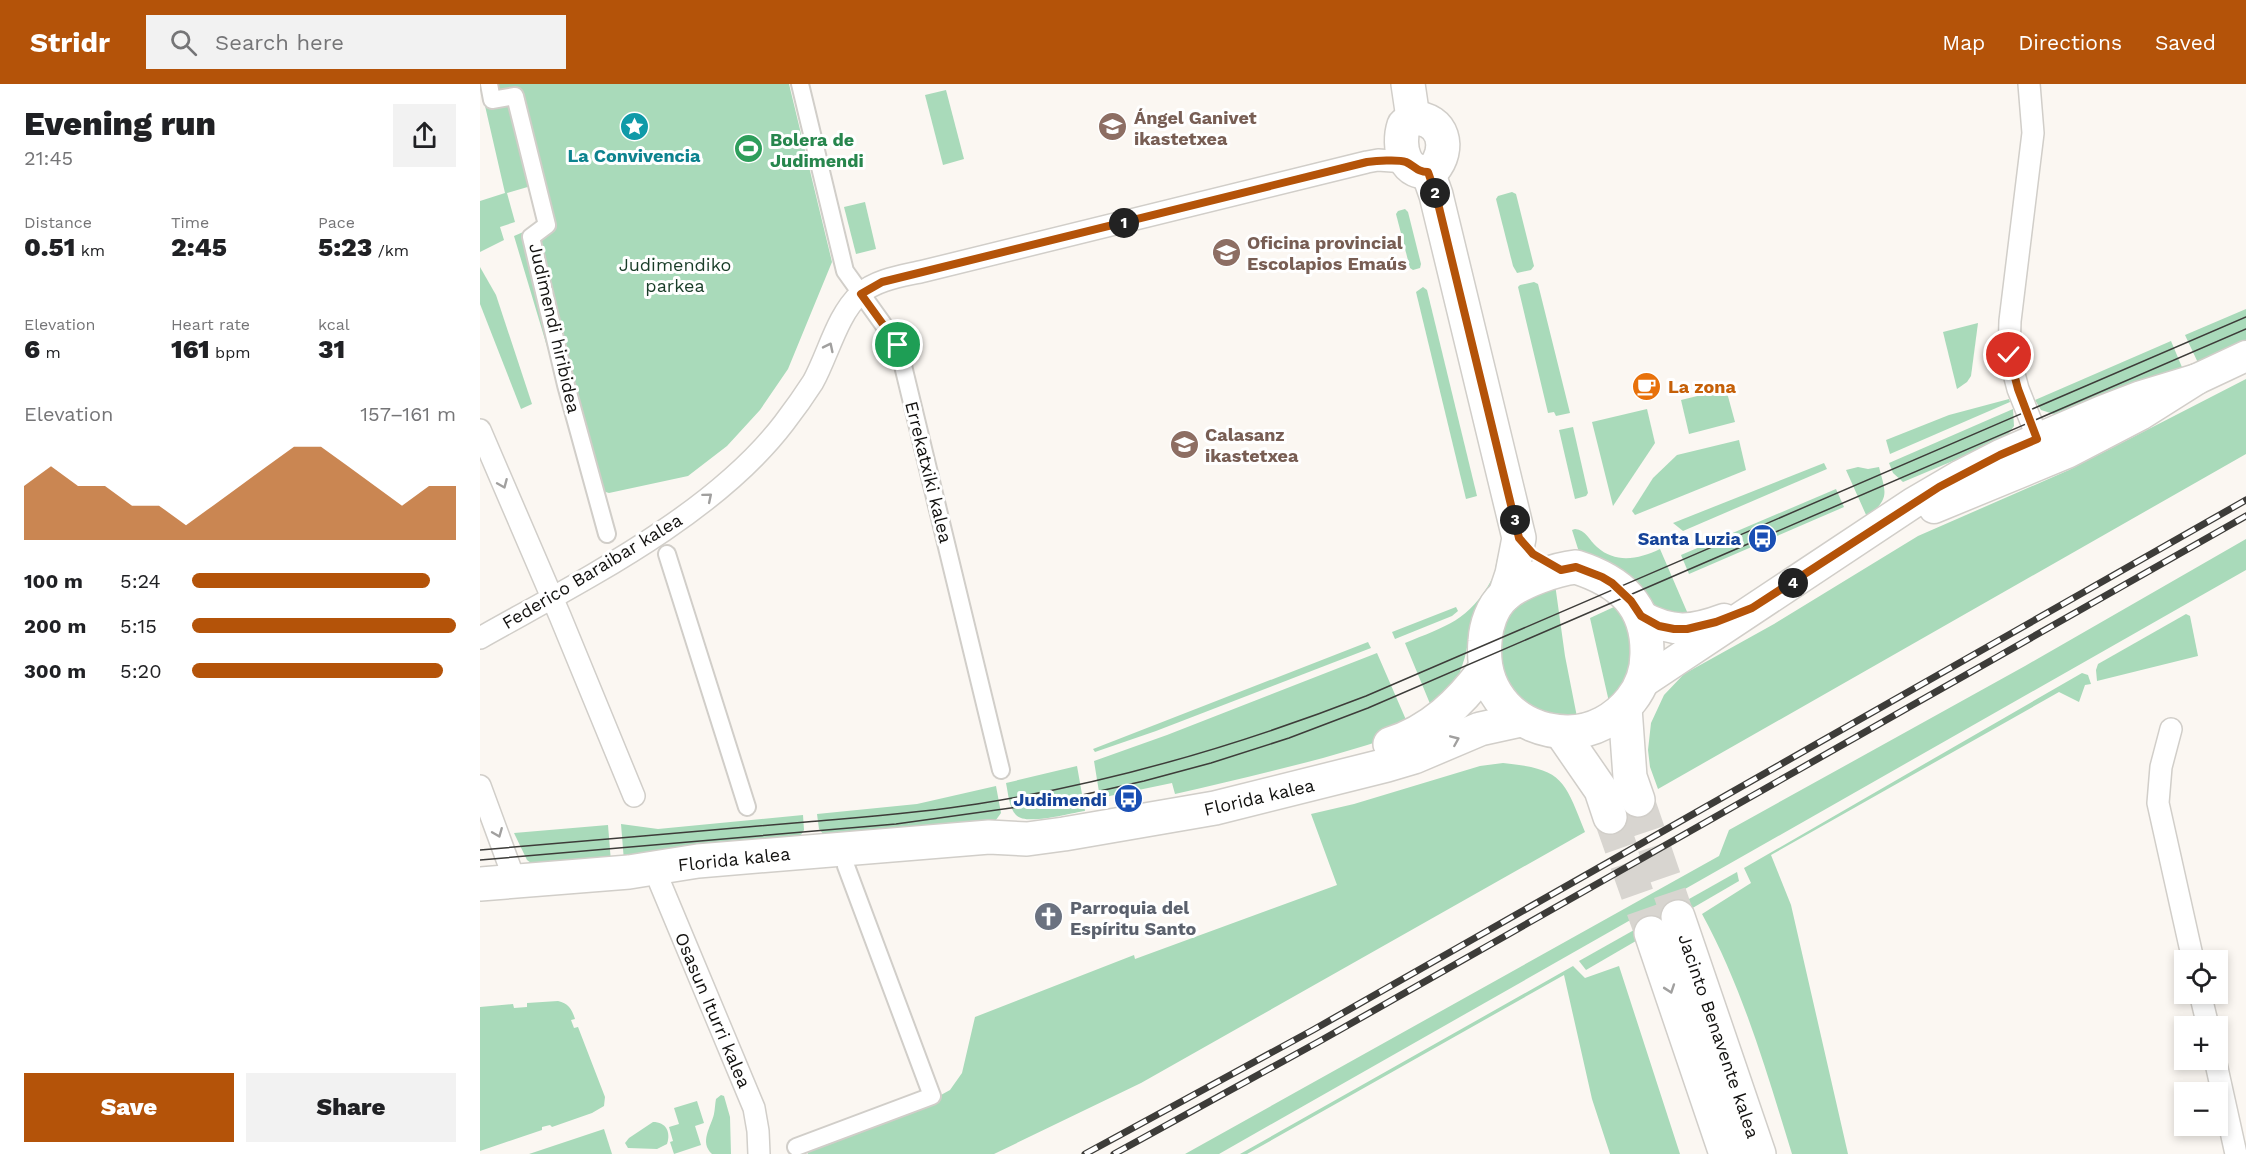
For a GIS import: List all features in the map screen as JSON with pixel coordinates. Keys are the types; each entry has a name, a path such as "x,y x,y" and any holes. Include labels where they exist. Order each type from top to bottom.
{"main road":[{"path":"1408,84 1413,118 1404,125 1401,132 1402,153 1417,167 1436,195 1519,538 1512,574 1487,627 1484,645 1485,669 1496,694 1506,708 1521,720 1539,729 1561,732 1588,729 1607,722 1634,695 1683,655 1721,632 1752,608 1873,532 2042,450 2140,415 2197,379 2246,356"},
{"path":"1519,538 1533,554 1561,570"},
{"path":"1504,595 1519,586 1561,570 1576,567 1602,577 1623,591 1641,616 1647,644 1647,666 1634,695 1630,777 1638,800"},
{"path":"1641,616 1659,626 1687,629 1716,622 1752,608"},
{"name":"Florida kalea","path":"989,837 1042,824 1095,816 1236,786 1401,740 1440,718 1462,697 1485,669"},
{"name":"Florida kalea","path":"480,884 629,872 698,861 989,837 1027,839 1055,836 1215,808 1387,765 1414,757 1480,729 1521,720"},
{"path":"1561,732 1602,790 1610,817"},
{"name":"Jacinto Benavente kalea","path":"1726,1154 1664,925 1759,1154"}],"street":[{"name":"Judimendi hiribidea","path":"489,84 492,100 516,96 547,225 531,237 566,385 607,534"},
{"name":"Errekatxiki kalea","path":"800,84 845,271 898,345 1001,770"},
{"path":"2029,84 2033,133 2010,321 2009,355 2018,389 2042,450"},
{"name":"Federico Baraibar kalea","path":"480,638 656,535 692,510 743,467 783,424 812,382 846,311 861,294 882,282 1367,162 1378,160 1417,167"},
{"path":"480,430 634,796"},
{"path":"667,554 747,807"},
{"path":"2171,729 2161,767 2158,802 2191,950"},
{"path":"480,786 515,881"},
{"path":"796,1147 932,1096 846,866"},
{"name":"Osasun Iturri kalea","path":"656,867 660,883 753,1107 758,1131 759,1154"},
{"path":"2217,1070 2236,1154"}],"green space":[{"name":"Judimendiko parkea","path":"480,84 789,84 832,262 788,369 760,410 727,446 688,476 609,493 589,487 514,236 542,224 531,186 507,193 515,222 500,227 504,240 480,252 480,201 505,193"},
{"path":"946,90 964,159 943,165 925,95"},
{"path":"1512,192 1516,194 1534,266 1531,270 1517,273 1513,266 1496,199 1498,196"},
{"path":"865,202 876,249 856,254 844,207"},
{"path":"1405,209 1408,212 1421,264 1420,268 1413,270 1410,268 1396,214"},
{"path":"480,267 496,295 532,404 521,409 480,304"},
{"path":"1534,282 1538,284 1570,413 1556,416 1554,412 1548,413 1518,287"},
{"path":"1423,287 1427,290 1477,496 1466,499 1416,292"},
{"path":"2246,309 2246,344 2199,365 2185,335"},
{"path":"1978,323 1971,376 1957,389 1943,332"},
{"path":"2171,341 2184,372 2057,415 2041,410 2035,400"},
{"path":"2246,379 2246,454 1658,789 1650,767 1648,750 1651,723 1664,695 1684,674 1774,624 1918,536 2069,470"},
{"path":"1726,389 1735,422 1689,434 1681,400"},
{"path":"2009,399 2010,402 1890,454 1886,440 1949,415"},
{"path":"1647,409 1655,443 1613,506 1592,422"},
{"path":"2013,409 2014,426 2005,439 1903,482 1893,473 1889,463"},
{"path":"1573,427 1588,493 1586,496 1575,499 1559,430"},
{"path":"1739,440 1746,470 1635,515 1632,511 1653,478 1677,455"},
{"path":"1824,463 1827,469 1683,531 1673,523"},
{"path":"1858,467 1868,469 1879,467 1883,484 1883,500 1867,517 1846,470"},
{"path":"1836,489 1844,507 1689,574 1681,555"},
{"path":"1572,530 1585,533 1604,552 1620,558 1636,557 1660,549 1691,621 1673,620 1579,552"},
{"path":"2246,539 2246,570 1219,1154 1185,1154 1719,856 1729,830 2025,666"},
{"path":"1502,548 1499,574 1473,619 1459,675 1452,688 1433,711 1405,643 1433,632 1465,613 1492,579"},
{"path":"1555,584 1565,656 1577,717 1539,712 1518,697 1505,680 1499,643 1505,621 1521,600"},
{"path":"1616,606 1630,633 1632,653 1631,664 1624,683 1609,702 1590,618"},
{"path":"1456,607 1458,611 1452,616 1395,639 1392,632"},
{"path":"2186,614 2190,616 2198,656 2097,681 2098,664"},
{"path":"1368,642 1371,648 1156,731 1095,752 1093,749"},
{"path":"1377,653 1410,729 1378,742 1323,758 1175,794 1172,783 1100,798 1094,761"},
{"path":"2082,673 2088,675 2091,684 2085,685 2079,702 2059,692 1771,855 1791,905 1848,1154 1792,1154 1742,1002 1702,914 1751,883 1744,868"},
{"path":"1503,763 1538,769 1550,773 1559,780 1572,800 1585,832 1141,1083 994,1154 808,1154 806,1149 930,1101 950,1090 962,1073 975,1017 1134,955 1135,959 1337,885 1311,814 1354,804 1480,766"},
{"path":"1077,766 1085,811 1038,819 1021,818 1016,815 1010,804 1006,783"},
{"path":"996,786 1001,813 993,824 825,836 819,829 817,814 917,804"},
{"path":"803,815 804,830 799,838 624,861 621,824 658,829"},
{"path":"608,825 611,862 531,863 527,860 514,833"},
{"path":"1737,872 1739,881 1586,970 1579,961"},
{"path":"1573,966 1585,978 1619,966 1680,1154 1610,1154 1592,1099 1564,975 1247,1154 1240,1154"},
{"path":"558,1001 567,1005 572,1012 575,1019 571,1020 574,1028 578,1027 605,1097 604,1106 592,1113 552,1127 550,1125 542,1127 542,1130 480,1151 480,1007 513,1004 514,1008 527,1007 527,1003"},
{"path":"721,1095 724,1096 730,1117 731,1154 712,1154 706,1145 716,1099"},
{"path":"697,1101 704,1123 695,1126 701,1145 674,1154 669,1127 679,1124 674,1108"},
{"path":"653,1122 666,1128 667,1144 657,1149 628,1148 625,1143 629,1138"},
{"path":"604,1129 612,1154 529,1154"}],"tunnel":[{"path":"1638,800 1678,917"},
{"path":"1610,817 1651,933"}],"tram line":[{"path":"480,850 956,807 1126,774 1223,746 1366,696 2246,317"},
{"path":"480,860 896,824 1047,803 1211,763 1289,738 1368,708 2246,329"}],"railway":[{"path":"1085,1154 1313,1030 2246,500"},
{"path":"1114,1154 1320,1041 2246,516"}],"place":[{"name":"La Convivencia","path":"634,126"},
{"name":"Ángel Ganivet ikastetxea","path":"1113,127"},
{"name":"Bolera de Judimendi","path":"749,149"},
{"name":"Oficina provincial Escolapios Emaús","path":"1226,252"},
{"name":"La zona","path":"1647,386"},
{"name":"Calasanz ikastetxea","path":"1184,444"},
{"name":"Santa Luzia","path":"1762,538"},
{"name":"Judimendi","path":"1128,799"},
{"name":"Parroquia del Espíritu Santo","path":"1049,917"}],"route":[{"path":"898,345 861,294 882,282 1367,162 1378,160 1406,162 1416,170 1428,172 1436,195 1519,538 1533,554 1561,570 1576,567 1602,577 1623,591 1641,616 1659,626 1674,629 1703,626 1752,608 1873,532 1939,487 2000,455 2037,439 2018,389 2009,355"}]}
